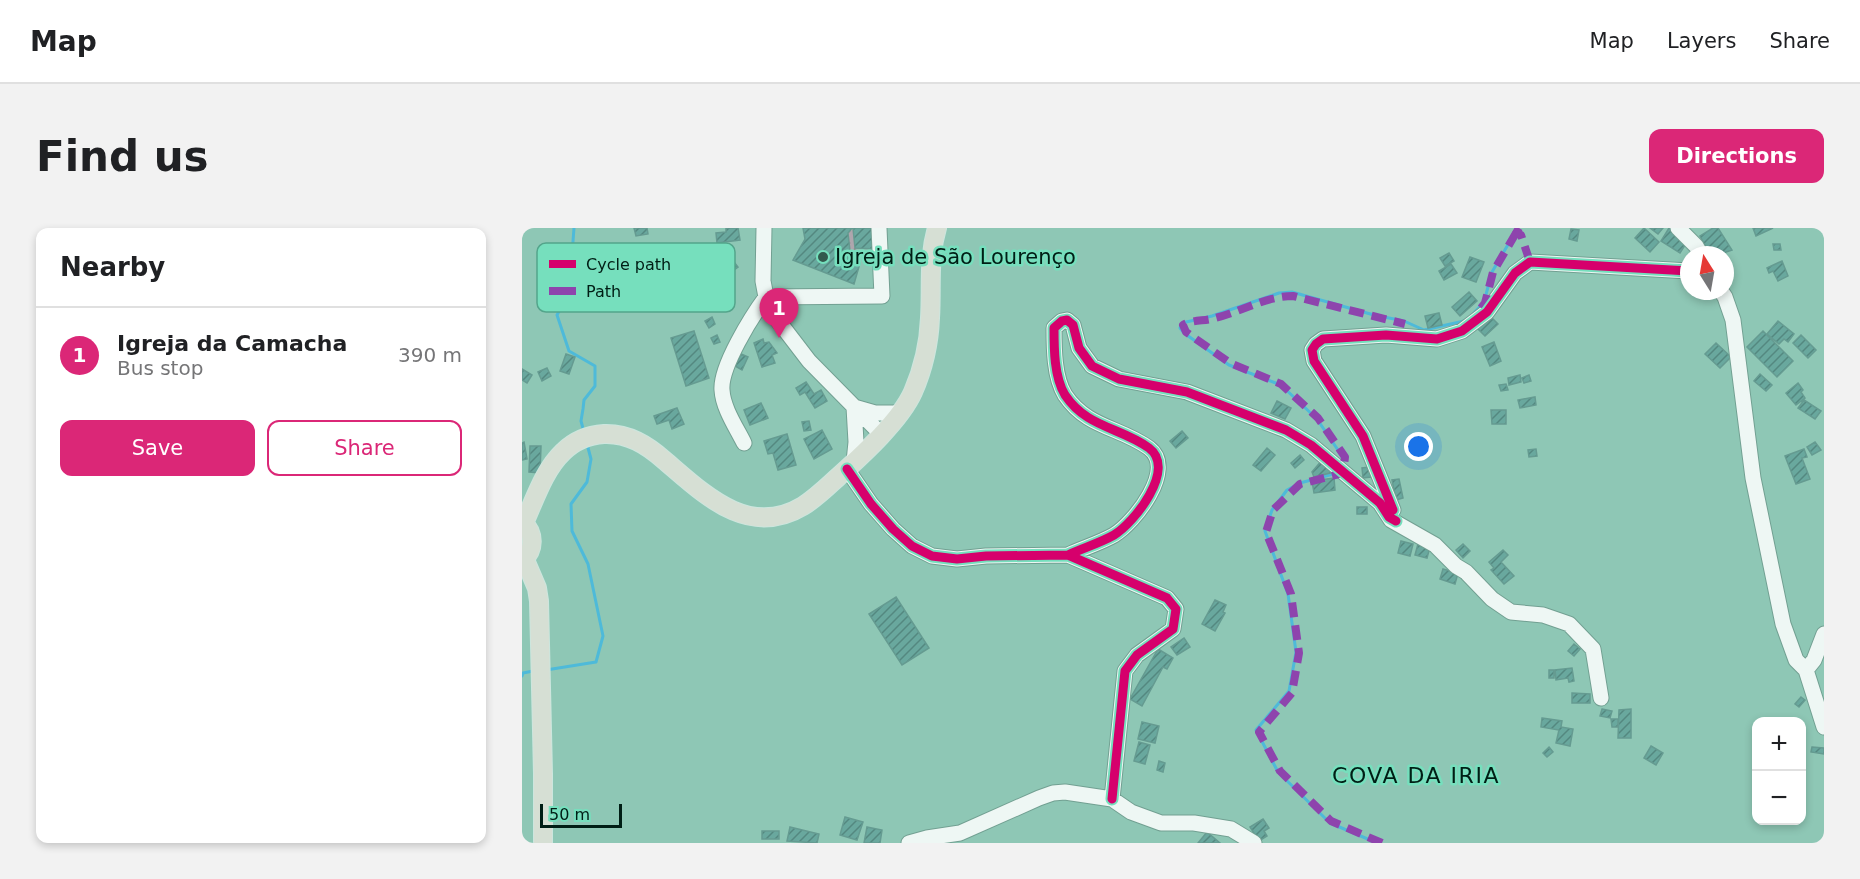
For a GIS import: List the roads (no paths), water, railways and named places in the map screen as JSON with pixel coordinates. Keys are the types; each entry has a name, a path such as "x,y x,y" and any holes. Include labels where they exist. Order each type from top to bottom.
{"main road":[{"path":"543,843 538,601 537,588 523,561 530,552 532,539 531,533 523,522 550,468 575,442 591,436 620,435 647,446 718,504 746,515 760,517 778,516 802,507 816,497 881,434 912,393 928,344 931,251 937,228"}],"street":[{"path":"764,228 763,281 766,297 778,322 793,342 881,434"},
{"path":"766,297 882,296 879,228"},
{"path":"1678,228 1696,246"},
{"path":"1396,521 1396,515 1390,506 1363,436 1314,361 1312,350 1316,344 1323,339 1386,335 1437,339 1462,331 1487,312 1515,273 1530,262 1680,270"},
{"path":"744,443 721,389 732,354 766,297"},
{"path":"1726,300 1733,320 1753,478 1783,624 1796,660 1806,670 1824,727"},
{"path":"854,407 855,442 850,465 871,504 912,546 932,556 957,559 986,556 1068,555 1114,535 1131,522 1147,500 1158,478 1157,461 1151,449 1084,416 1064,394 1058,376 1054,328 1067,320 1073,325 1079,348 1092,366 1119,379 1187,392 1286,430 1311,445 1380,503 1389,518 1435,545 1492,599 1511,612 1543,615 1569,624 1593,649 1600,698"},
{"path":"854,407 875,413 899,412"},
{"path":"1068,555 1167,598 1176,609 1173,629 1137,655 1125,671 1112,799"},
{"path":"1806,670 1814,660 1824,634"},
{"path":"909,843 960,833 1053,793 1065,792 1112,799 1131,812 1161,823 1194,823 1231,829 1254,843"}],"waterway":[{"path":"573,243 574,228"},
{"path":"1474,313 1484,302 1492,272 1516,231"},
{"path":"1343,464 1342,456 1317,419 1281,385 1229,365 1184,333 1180,328 1182,323 1212,316 1279,293 1292,292 1404,321 1424,330 1464,321"},
{"path":"559,312 557,315 569,351 595,366 595,386 584,400 581,421 584,432"},
{"path":"546,670 596,662 603,636 588,564 572,531 571,504 587,482 591,459 587,444"},
{"path":"1337,473 1300,483 1287,490 1272,510 1265,531 1288,594 1296,652 1289,691 1256,730 1278,772 1330,823 1377,843"},
{"path":"522,676 523,673 533,671"}],"place":[{"name":"Igreja de São Lourenço","path":"823,257"},
{"name":"Igreja da Camacha","path":"779,338"}],"district":[{"name":"COVA DA IRIA","path":"1416,775"}]}
